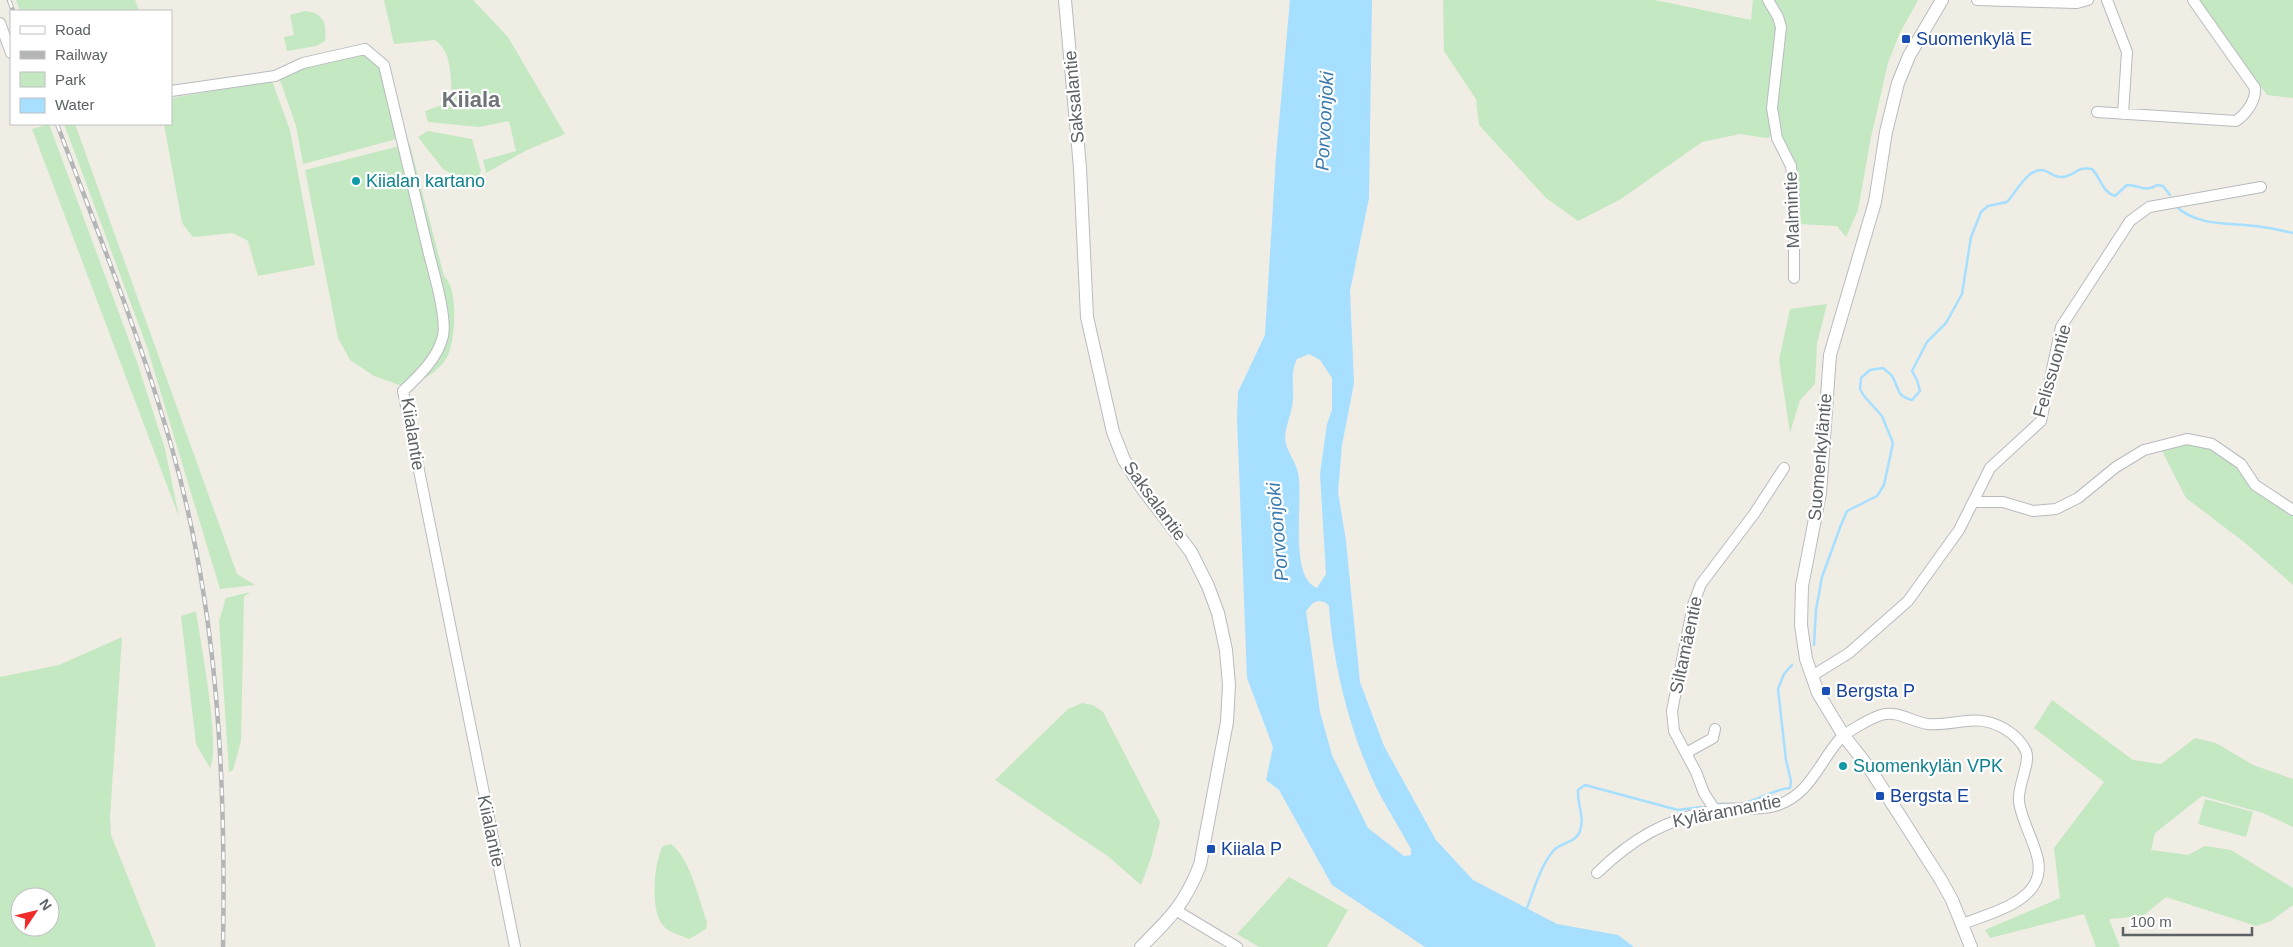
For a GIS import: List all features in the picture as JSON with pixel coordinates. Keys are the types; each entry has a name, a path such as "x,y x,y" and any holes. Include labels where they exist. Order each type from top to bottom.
{"street":[{"name":"Saksalantie","path":"1065,0 1080,168 1087,317 1113,432 1124,460 1142,488 1192,552 1208,586 1218,613 1226,650 1230,685 1225,731 1200,865 1192,887 1177,911 1141,947"},
{"name":"Malmintie","path":"1768,0 1778,17 1781,27 1772,108 1777,138 1791,166 1794,196 1794,278"},
{"name":"Suomenkyläntie","path":"1942,0 1909,56 1898,83 1886,132 1875,202 1836,328 1830,355 1820,493 1805,566 1800,606 1803,643 1818,693 1844,736 1870,769 1941,880 1971,947"},
{"path":"1977,0 2077,3 2088,0"},
{"path":"2107,0 2126,52 2123,114"},
{"path":"2097,112 2236,121 2242,117 2251,104 2255,88 2193,0"},
{"path":"0,23 10,51"},
{"name":"Kiialantie","path":"172,91 275,76 303,63 365,49 384,65 433,272 441,311 443,335 436,353 404,391 435,558 515,947"},
{"name":"Felissuontie","path":"1812,676 1849,653 1908,601 1959,530 1990,468 2042,421 2061,327 2130,221 2149,207 2261,187"},
{"path":"1973,502 2004,502 2034,511 2056,509 2078,498 2116,467 2144,450 2186,439 2212,444 2242,464 2255,485 2293,510"},
{"name":"Siltamäentie","path":"1715,810 1704,793 1674,731 1672,711 1697,592 1754,514 1784,468"},
{"path":"1844,736 1880,715 1899,714 1928,724 1975,719 1993,722 2012,734 2026,750 2028,760 2020,784 2019,803 2038,860 2039,874 2029,892 2018,902 1962,924"},
{"path":"1686,753 1713,738 1715,729"},
{"name":"Kylärannantie","path":"1597,874 1628,846 1662,824 1715,810 1777,806 1786,801 1811,782 1844,736"},
{"path":"1177,911 1236,947"}],"green space":[{"path":"16,0 135,0 139,10 20,10"},
{"path":"384,0 473,0 508,37 565,134 527,150 486,173 483,160 516,151 509,121 479,127 428,122 425,111 442,105 440,98 452,93 449,64 445,51 435,40 394,44"},
{"path":"1443,0 1655,0 1751,20 1753,0 1764,0 1777,20 1769,112 1773,136 1766,138 1740,134 1702,142 1621,199 1578,221 1546,198 1479,125 1476,99 1444,51"},
{"path":"1773,0 1918,0 1899,35 1888,63 1871,137 1858,210 1846,237 1837,226 1797,224 1775,111 1785,24"},
{"path":"2198,0 2293,0 2293,98 2267,95"},
{"path":"305,11 316,14 323,20 325,24 325,41 316,46 287,51 284,37 294,35 290,15"},
{"path":"363,53 381,67 397,139 303,164 296,126 279,77 304,66"},
{"path":"272,81 290,130 315,265 258,276 248,241 233,233 193,237 182,223 164,125 172,125 172,98"},
{"path":"49,125 137,362 165,449 179,517 32,129"},
{"path":"64,125 75,125 237,574 255,585 220,589 147,347"},
{"path":"428,131 472,139 481,171 478,178 460,179 443,169 418,137"},
{"path":"407,143 410,145 444,276 449,282 454,303 454,329 446,359 434,372 419,381 441,356 447,336 442,285"},
{"path":"400,146 438,312 435,346 426,362 402,386 374,376 350,360 338,338 305,170"},
{"path":"1827,304 1817,343 1815,384 1800,400 1790,433 1779,360 1790,309"},
{"path":"2187,443 2210,448 2238,466 2293,514 2293,585 2244,542 2186,498 2161,449"},
{"path":"250,592 244,597 241,741 233,770 229,772 219,621 226,598"},
{"path":"196,611 213,738 213,756 210,768 196,744 181,616"},
{"path":"122,637 110,817 111,835 156,947 0,947 0,677 59,665"},
{"path":"2052,700 2133,760 2161,764 2195,738 2216,743 2253,765 2293,779 2293,827 2263,813 2202,796 2155,833 2151,850 2188,855 2205,846 2231,850 2293,888 2293,905 2271,921 2256,926 2166,897 2143,916 2109,919 2120,947 2096,947 2084,914 1990,938 1985,930 2060,898 2054,848 2104,782 2034,728"},
{"path":"1082,703 1093,705 1103,712 1160,822 1151,858 1141,885 1109,857 995,780 1068,709"},
{"path":"2205,799 2253,812 2246,837 2198,824"},
{"path":"671,844 678,850 689,869 707,922 706,929 689,939 664,927 658,917 656,908 657,862 663,846"},
{"path":"1289,877 1348,910 1327,947 1259,947 1237,934"}],"water":[{"name":"Porvoonjoki","path":"1290,0 1372,0 1369,198 1350,291 1354,383 1342,445 1338,492 1346,541 1360,682 1384,746 1436,840 1473,880 1557,924 1618,935 1634,947 1425,947 1332,885 1279,790 1266,780 1273,747 1247,678 1237,418 1238,392 1265,335 1276,156","holes":["1309,354 1320,360 1332,378 1332,410 1327,424 1320,474 1326,574 1317,588 1308,581 1303,569 1299,536 1298,473 1285,442 1292,405 1295,364 1297,359","1318,601 1325,602 1329,606 1340,678 1361,751 1380,795 1411,849 1411,855 1404,856 1368,828 1332,755 1320,712 1306,611 1313,603"]}],"waterway":[{"path":"1814,645 1816,610 1822,577 1841,525 1847,511 1877,496 1884,485 1893,443 1882,416 1860,389 1861,378 1870,370 1883,368 1892,376 1900,394 1903,396 1912,400 1920,391 1912,371 1927,342 1946,323 1962,294 1971,237 1981,212 1988,206 2007,202 2030,174 2042,170 2055,176 2064,177 2080,169 2092,169 2104,188 2115,196 2127,185 2146,189 2157,185 2163,186 2170,195"},
{"path":"2176,206 2185,213 2205,221 2266,227 2293,233"},
{"path":"1740,804 1790,788 1791,781 1786,760 1778,689 1784,674 1792,665"},
{"path":"1526,911 1537,880 1548,857 1556,848 1575,838 1580,831 1582,821 1578,790 1585,785 1678,810 1701,807"},
{"path":"1716,804 1733,804"}],"railway":[{"path":"9,0 13,10"},
{"path":"57,125 146,364 171,445 187,506 209,631 216,694 223,820 223,947"}],"place":[{"name":"Suomenkylä E","path":"1906,39"},
{"name":"Kiialan kartano","path":"356,181"},
{"name":"Bergsta P","path":"1826,691"},
{"name":"Suomenkylän VPK","path":"1843,766"},
{"name":"Bergsta E","path":"1880,796"},
{"name":"Kiiala P","path":"1211,849"}],"district":[{"name":"Kiiala","path":"471,99"}]}
